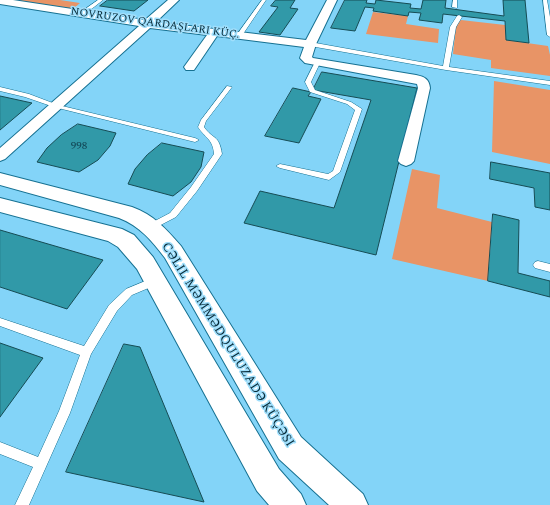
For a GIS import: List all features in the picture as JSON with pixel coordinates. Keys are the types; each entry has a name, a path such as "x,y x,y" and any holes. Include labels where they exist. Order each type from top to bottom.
{"main road":[{"name":"CƏLIL MƏMMƏDQULUZADƏ KÜÇƏSI","path":"0,179 130,214 144,220 152,226 173,252 290,448 352,505"},
{"name":"CƏLIL MƏMMƏDQULUZADƏ KÜÇƏSI","path":"0,205 81,225 114,235 126,241 145,263 268,480 290,505"},
{"path":"126,241 152,226"}],"street":[{"path":"0,156 174,0"},
{"path":"332,0 310,44 306,58 309,61 416,79 423,82 424,88 406,161"},
{"path":"3,2 83,13 147,24 310,44"},
{"path":"190,67 214,33"}],"lane":[{"path":"83,13 101,0"},
{"path":"239,36 264,0"},
{"path":"455,0 455,7"},
{"path":"545,0 548,10 550,35"},
{"path":"446,68 453,27 460,17"},
{"path":"310,44 446,68 550,83"},
{"path":"280,166 329,177 336,172 359,109 349,103 312,91 308,82 317,63"},
{"path":"152,226 172,215 194,189 218,154 217,146 213,138 201,127 203,121 229,87"},
{"path":"0,89 27,95 56,106 195,140"},
{"path":"538,265 550,268"},
{"path":"22,505 64,413 86,352 113,308 129,292 154,281"},
{"path":"0,322 86,352"},
{"path":"0,448 40,464"}],"shaded area":[{"path":"60,0 80,3 73,9 16,1"},
{"path":"373,12 408,16 406,24 439,29 438,43 366,34"},
{"path":"461,20 505,25 506,40 548,46 550,55 550,76 491,68 491,60 453,54 456,24"},
{"path":"494,81 550,90 550,164 492,152"},
{"path":"412,169 440,175 437,208 492,222 488,281 392,259"}],"building":[{"path":"108,0 148,0 134,11 100,6"},
{"path":"276,0 295,0 290,8 298,9 280,35 259,32 278,7 271,6"},
{"path":"345,0 367,0 366,3 375,4 376,0 411,4 410,8 421,9 423,0 446,0 445,8 504,16 503,0 525,0 529,43 506,40 505,21 443,14 442,23 419,20 421,13 409,12 408,16 373,11 374,8 365,7 355,31 331,28"},
{"path":"322,72 417,88 376,255 244,223 260,191 334,208 371,100 313,90"},
{"path":"293,88 311,92 308,96 321,99 299,143 265,136"},
{"path":"0,96 32,103 0,130"},
{"path":"78,124 116,133 110,146 98,160 79,172 37,162 47,148 61,135"},
{"path":"162,143 204,152 201,167 191,182 173,196 128,184 135,169 147,155"},
{"path":"491,162 550,173 550,210 535,207 534,188 490,179"},
{"path":"493,214 519,220 518,273 550,281 550,297 488,281"},
{"path":"0,230 103,260 67,309 0,287"},
{"path":"0,343 43,358 0,417"},
{"path":"124,344 140,347 204,502 66,472"}]}
